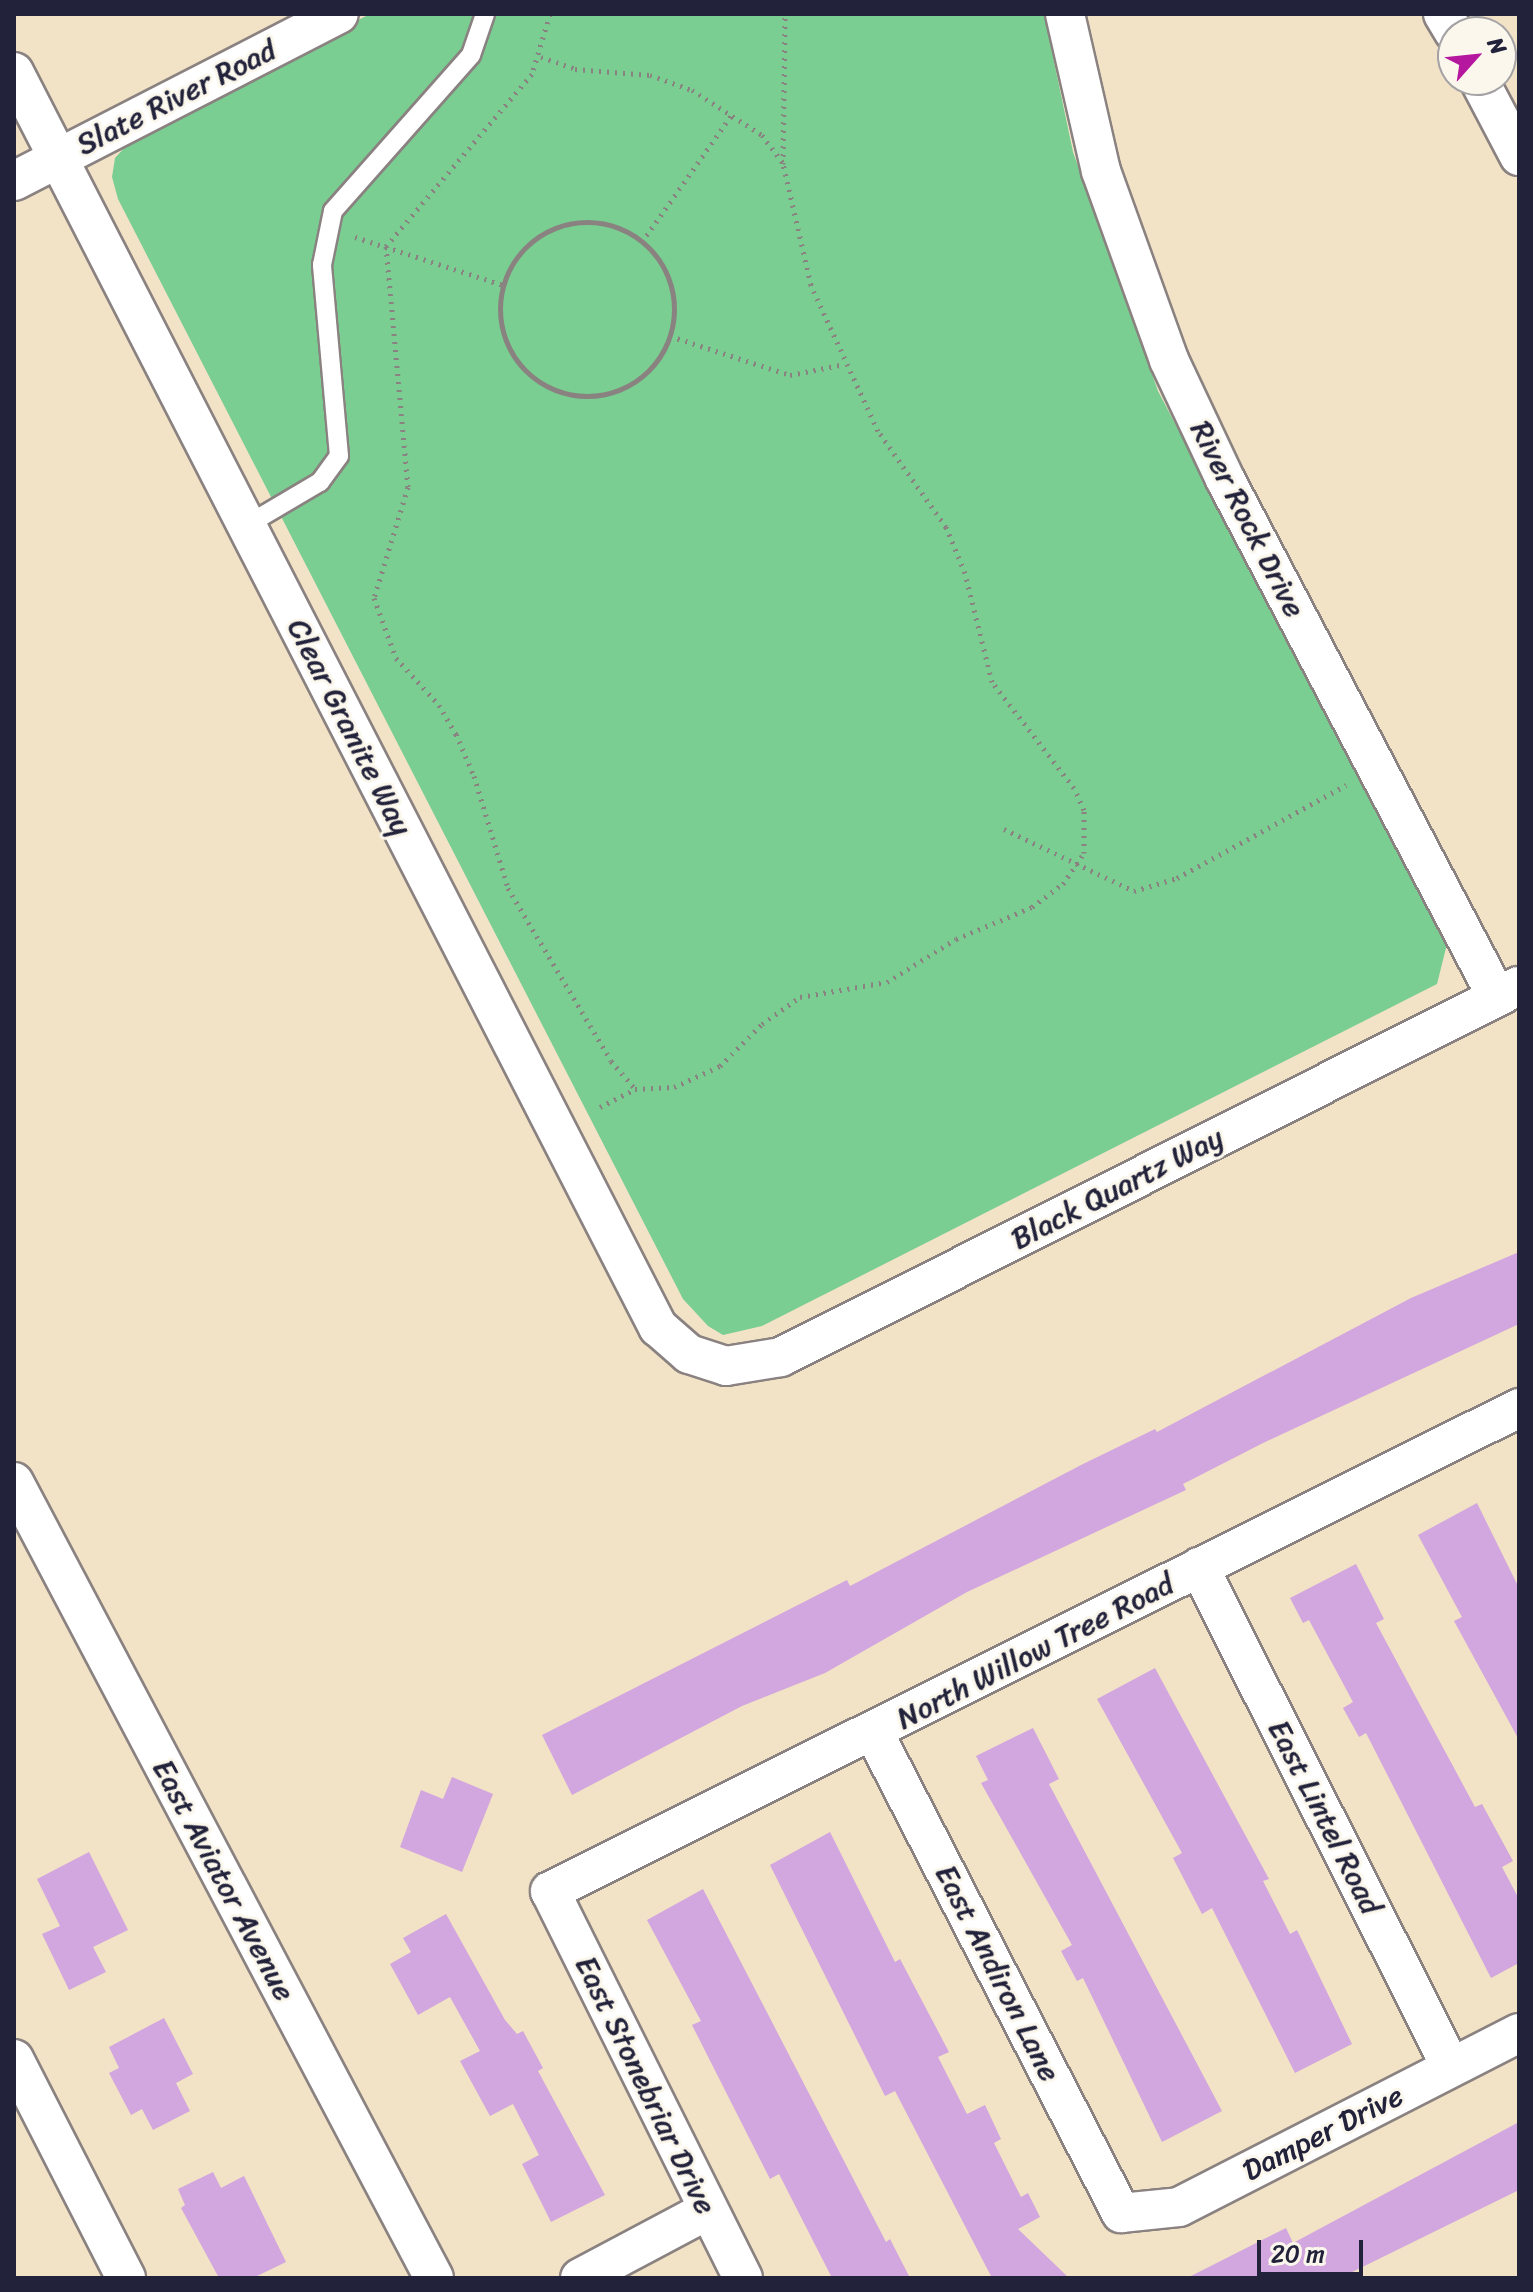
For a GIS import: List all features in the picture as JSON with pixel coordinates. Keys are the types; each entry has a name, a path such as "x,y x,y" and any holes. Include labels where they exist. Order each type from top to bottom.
{"street":[{"name":"Slate River Road","path":"14,181 339,14"},
{"name":"River Rock Drive","path":"1065,14 1101,171 1169,360 1225,479 1508,992"},
{"name":"Clear Granite Way","path":"14,72 658,1327 672,1343 708,1363"},
{"path":"1487,96 1519,156"},
{"name":"Black Quartz Way","path":"708,1363 745,1366 781,1357 1508,992"},
{"name":"North Willow Tree Road","path":"550,1891 874,1733 1519,1408"},
{"name":"East Aviator Avenue","path":"14,1482 434,2278"},
{"name":"East Lintel Road","path":"1199,1567 1451,2067"},
{"name":"East Andiron Lane","path":"874,1733 1121,2213"},
{"name":"East Stonebriar Drive","path":"550,1891 743,2278"},
{"name":"Damper Drive","path":"1121,2213 1179,2207 1519,2033"},
{"path":"14,2059 126,2278"},
{"path":"580,2278 708,2210"}],"lane":[{"path":"247,525 320,482 339,456 322,265 326,227 343,197 471,55 485,14"}],"path":[{"path":"550,14 541,57 515,96 386,246 408,487 377,577 377,613 396,658 439,705 456,734 508,888 611,1061 635,1089"},
{"path":"600,1107 635,1089 656,1091 693,1081 720,1066 762,1024 800,997 887,982 956,939 1032,907 1077,866 1087,830 1074,788 992,682 965,573 946,527 878,431 811,285 783,164 785,14"},
{"path":"541,57 575,69 650,75 733,113 762,135 783,164"},
{"path":"642,242 733,113"},
{"path":"596,222 642,242 671,283 675,303 670,336 658,361 628,387 608,395 568,395 532,377 507,345 501,326 503,285 523,250 556,227 596,222"},
{"path":"326,227 503,285"},
{"path":"670,336 790,375 845,364"},
{"path":"1004,829 1116,887 1134,891 1155,887 1346,784"}],"green space":[{"path":"370,14 1044,14 1073,152 1158,391 1447,944 1437,984 762,1326 723,1335 708,1326 683,1299 118,199 112,177 115,158 140,131"}],"building":[{"path":"1519,1252 1519,1324 1263,1443 1183,1484 1186,1490 967,1592 825,1673 742,1706 572,1795 542,1735 847,1580 850,1586 1083,1464 1155,1429 1157,1432 1411,1298"},
{"path":"1477,1503 1519,1588 1519,1740 1454,1621 1462,1617 1418,1535"},
{"path":"1356,1564 1384,1619 1376,1623 1475,1807 1482,1804 1513,1861 1502,1867 1519,1899 1519,1963 1491,1978 1366,1733 1359,1737 1343,1708 1353,1702 1309,1620 1303,1623 1290,1598"},
{"path":"1155,1668 1269,1879 1263,1881 1290,1934 1297,1930 1352,2044 1295,2073 1212,1908 1202,1914 1173,1858 1182,1853 1097,1699"},
{"path":"1033,1728 1059,1779 1049,1784 1222,2111 1162,2142 1083,1978 1077,1981 1061,1951 1072,1945 981,1783 988,1780 976,1756"},
{"path":"452,1777 493,1794 462,1872 400,1847 421,1790 443,1799"},
{"path":"830,1832 895,1962 900,1959 949,2052 938,2057 967,2114 985,2105 1001,2139 994,2143 1021,2197 1028,2193 1040,2217 1018,2229 1069,2278 992,2278 895,2091 885,2096 770,1865"},
{"path":"89,1852 128,1930 93,1947 106,1972 69,1990 42,1934 60,1926 37,1879"},
{"path":"703,1889 886,2242 890,2239 910,2278 832,2278 779,2174 770,2179 692,2025 701,2021 647,1920"},
{"path":"446,1914 505,2020 517,2034 523,2031 543,2068 538,2071 605,2195 551,2222 522,2164 539,2155 513,2104 490,2116 460,2061 480,2051 450,1997 418,2015 390,1964 411,1952 403,1938"},
{"path":"164,2018 193,2074 176,2083 190,2111 153,2130 142,2109 131,2115 109,2073 119,2068 109,2047"},
{"path":"1519,2122 1519,2190 1340,2278 1187,2278 1286,2228 1293,2243"},
{"path":"213,2172 221,2188 244,2176 286,2262 253,2278 219,2278 181,2208 185,2205 178,2189"}]}
